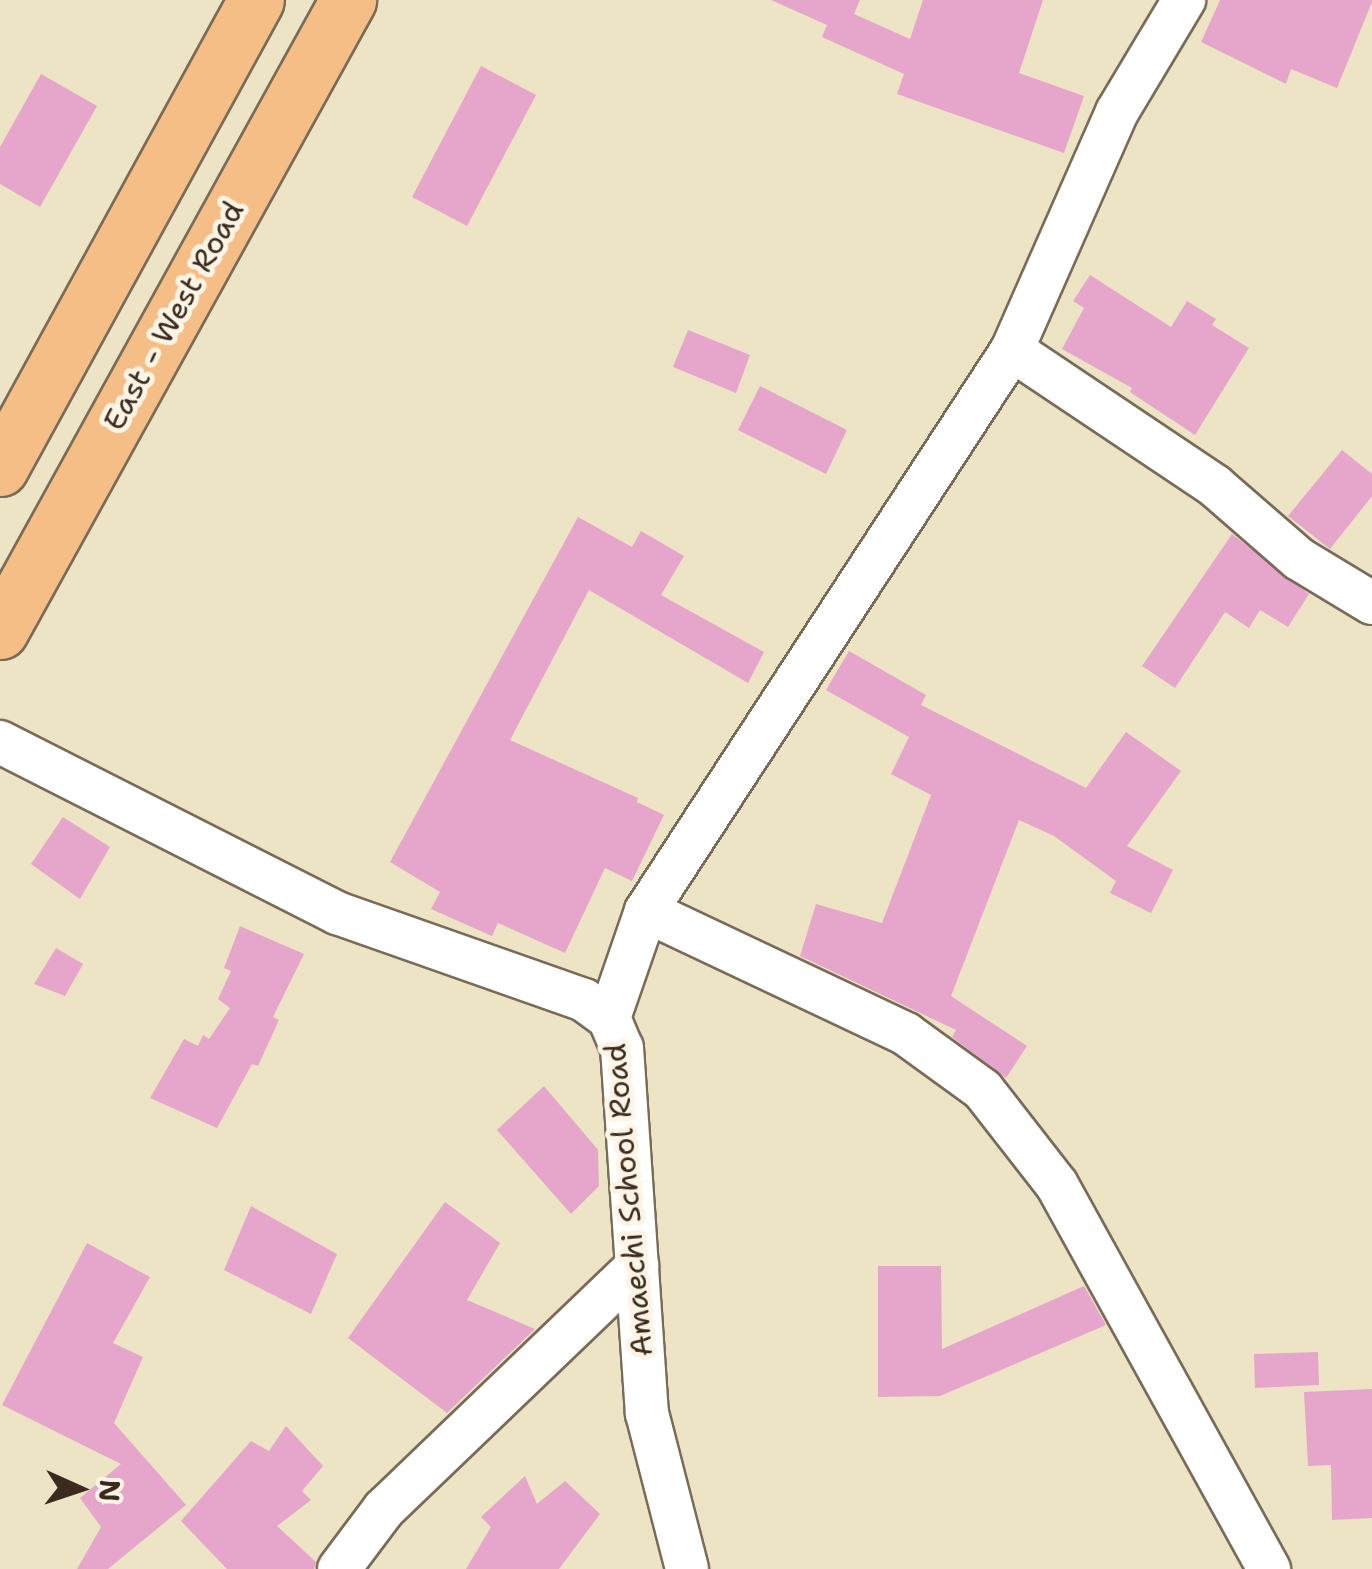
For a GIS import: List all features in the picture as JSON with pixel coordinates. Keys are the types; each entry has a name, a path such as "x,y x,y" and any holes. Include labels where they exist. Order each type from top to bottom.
{"main road":[{"path":"0,468 256,0"},
{"name":"East - West Road","path":"0,631 348,0"}],"street":[{"path":"608,1018 646,912 1012,350 1116,112 1184,0"},
{"path":"1012,350 1215,486 1299,559 1372,603"},
{"name":"Amaechi School Road","path":"0,742 338,912 584,1000 608,1018 622,1048 647,1413 685,1568"},
{"path":"646,912 906,1034 983,1090 1057,1185 1269,1569"},
{"path":"339,1569 384,1509 637,1266"}],"building":[{"path":"771,0 860,0 854,14 910,39 923,0 1043,0 1019,73 1084,96 1064,153 897,94 904,74 822,37 827,25"},
{"path":"1220,0 1372,2 1337,88 1291,69 1286,84 1201,42"},
{"path":"481,66 536,95 467,226 412,197"},
{"path":"41,74 97,106 40,207 0,184 0,147"},
{"path":"1090,275 1171,327 1187,301 1216,319 1212,325 1249,348 1195,435 1130,392 1132,388 1062,349 1084,308 1073,301"},
{"path":"688,330 750,355 736,393 673,367"},
{"path":"760,386 847,430 826,474 738,430"},
{"path":"1342,450 1372,474 1372,496 1330,549 1288,516"},
{"path":"578,517 632,547 641,531 684,556 661,595 764,652 748,683 589,590 510,740 638,798 637,802 664,815 632,881 605,868 565,953 498,923 492,936 431,909 440,892 390,862"},
{"path":"1232,534 1309,594 1288,627 1260,610 1249,628 1225,612 1175,688 1142,666"},
{"path":"849,651 926,695 921,705 1086,788 1126,732 1181,771 1127,846 1173,870 1151,913 1110,893 1116,881 1054,836 1019,820 951,996 1027,1046 1006,1078 952,1037 956,1030 800,956 816,904 882,923 931,795 891,774 909,737 826,690"},
{"path":"63,817 110,847 80,899 31,864"},
{"path":"240,926 304,954 273,1017 279,1020 258,1066 252,1064 217,1128 150,1098 184,1039 198,1046 203,1035 209,1039 230,1008 218,999 231,971 224,968"},
{"path":"56,948 83,964 65,996 34,984"},
{"path":"544,1086 598,1150 599,1186 571,1214 497,1130"},
{"path":"445,1202 500,1243 467,1300 535,1329 447,1413 348,1338"},
{"path":"251,1206 337,1254 311,1314 224,1270"},
{"path":"87,1243 150,1277 113,1343 143,1357 114,1423 186,1505 108,1569 77,1569 101,1527 80,1498 121,1464 2,1405"},
{"path":"878,1266 941,1266 942,1349 1084,1286 1106,1325 940,1396 878,1397"},
{"path":"1318,1352 1319,1385 1255,1388 1254,1354"},
{"path":"1372,1389 1372,1518 1332,1520 1331,1465 1308,1466 1304,1392"},
{"path":"286,1426 323,1466 302,1491 311,1500 277,1526 316,1562 314,1569 227,1569 181,1521 251,1441 269,1451"},
{"path":"525,1476 537,1504 565,1481 600,1514 559,1569 466,1569 491,1527 481,1517"}]}
